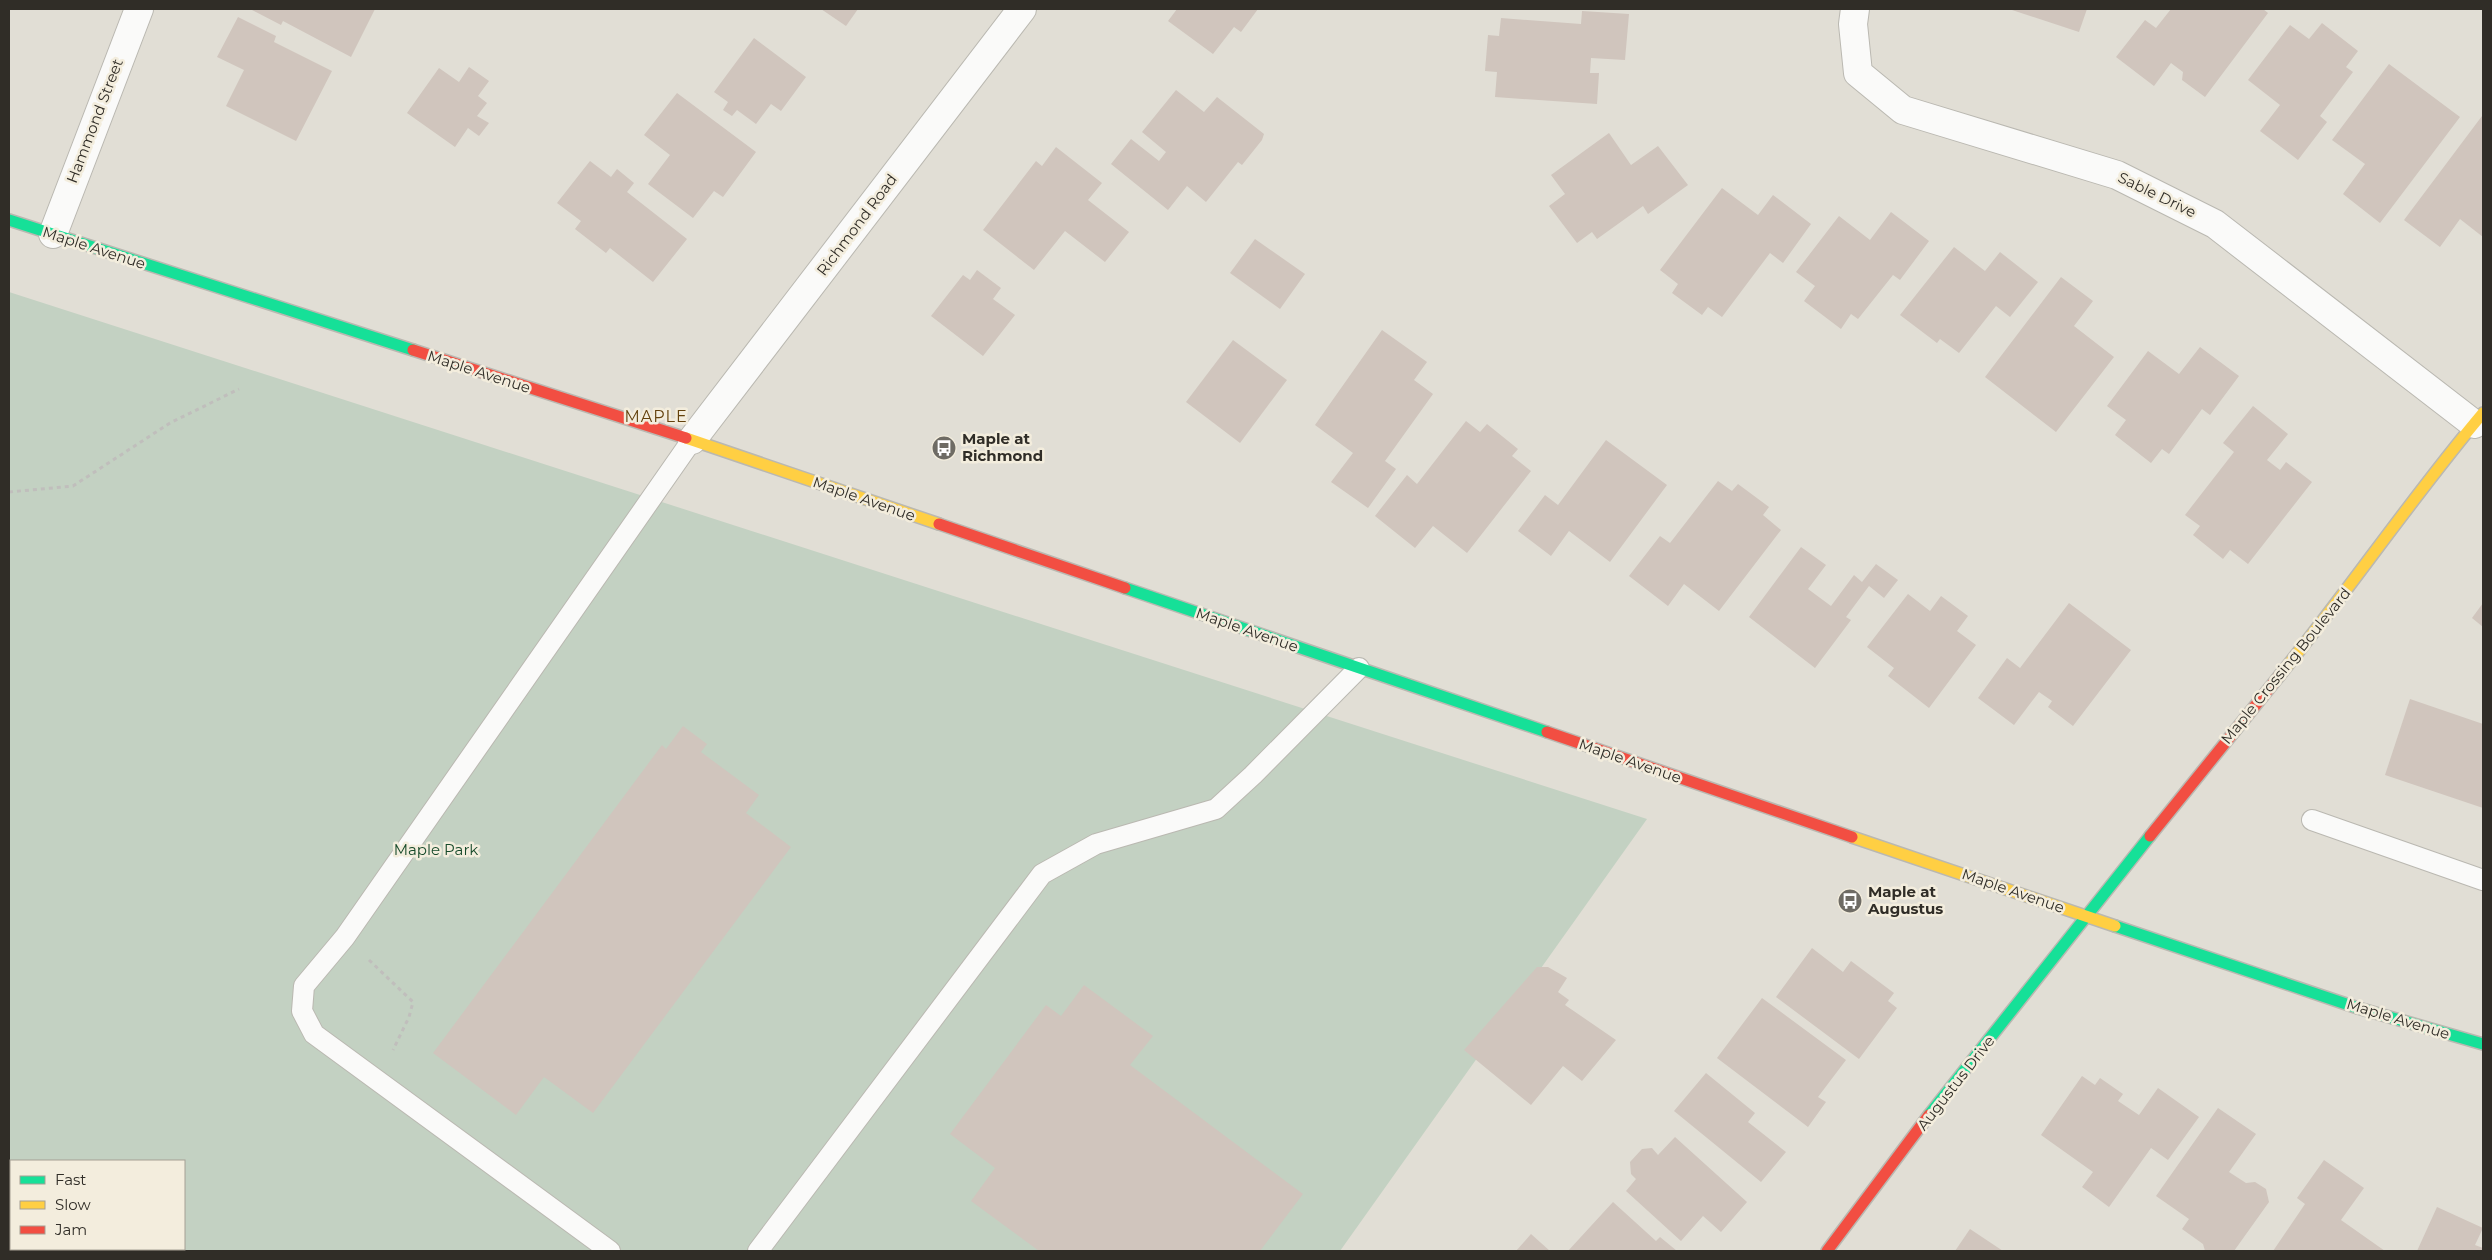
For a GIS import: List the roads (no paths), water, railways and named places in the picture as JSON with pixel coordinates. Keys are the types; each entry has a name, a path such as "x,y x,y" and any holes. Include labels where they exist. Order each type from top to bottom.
{"main road":[{"name":"Maple Avenue","path":"9,220 692,440 2085,916 2358,1008 2483,1044"},
{"name":"Maple Crossing Boulevard","path":"2085,916 2310,638 2478,418"},
{"name":"Augustus Drive","path":"1828,1251 2085,916"}],"street":[{"name":"Hammond Street","path":"53,234 138,9"},
{"name":"Richmond Road","path":"692,440 1022,9"},
{"name":"Sable Drive","path":"1855,9 1853,24 1858,73 1904,110 2117,175 2215,224 2478,418"}],"lane":[{"path":"610,1251 314,1034 302,1011 304,986 345,937 692,440"},
{"path":"758,1251 1042,874 1096,844 1216,809 1253,775 1360,668"},
{"path":"2312,820 2483,880"}],"place":[{"name":"Maple at Richmond","path":"944,448"},
{"name":"Maple at Augustus","path":"1850,901"}],"district":[{"name":"MAPLE","path":"656,416"}],"park label":[{"name":"Maple Park","path":"436,850"}]}
